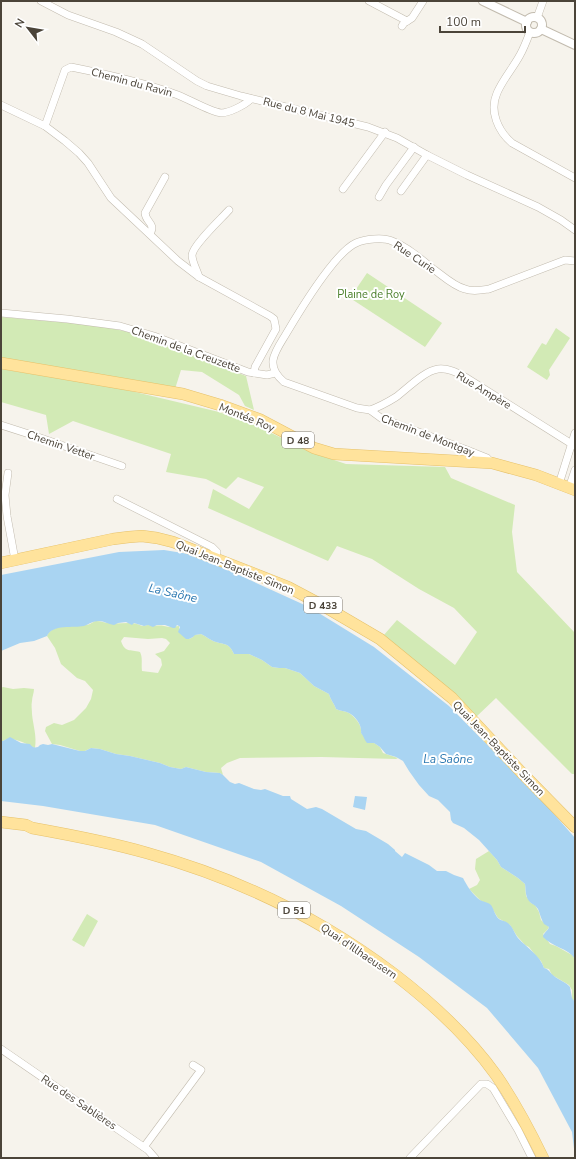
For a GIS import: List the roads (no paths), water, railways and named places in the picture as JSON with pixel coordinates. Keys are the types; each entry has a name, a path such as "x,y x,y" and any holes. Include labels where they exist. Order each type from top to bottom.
{"main road":[{"name":"Montée Roy","path":"1,363 183,394 220,405 261,420 314,448 334,454 492,464"},
{"name":"D 48","path":"492,464 536,475 568,487"},
{"name":"Quai Jean-Baptiste Simon","path":"1,563 113,539 142,536 173,542 288,587 380,639 452,698 521,772 575,826"},
{"name":"Quai d'Illhaeusern","path":"1,822 26,825 32,828 101,841 190,866 253,890 329,930 377,961 440,1012 457,1029 496,1075 524,1120 543,1158"},
{"name":"Quai d'Illhaeusern","path":"1,826 26,829 32,828"}],"street":[{"name":"Rue du 8 Mai 1945","path":"42,1 68,15 116,32 142,44 198,82 208,86 385,132 467,175 538,207 575,230"},
{"path":"369,1 405,23 412,18 423,1"},
{"path":"484,1 527,22"},
{"path":"537,18 544,1"},
{"path":"531,18 537,18 542,24 541,28 536,33 530,32 526,28 527,22 531,18"},
{"path":"541,28 575,45"},
{"path":"530,32 521,54 496,94 494,110 495,119 503,133 512,143 575,178"},
{"name":"Chemin du Ravin","path":"45,126 65,70 71,67 132,80 178,95 221,113 246,104 251,98"},
{"path":"1,105 45,126 65,141 88,164 111,198 178,261 199,277 274,319 276,329 255,367 254,373"},
{"path":"343,190 385,132"},
{"path":"379,197 386,185 414,148"},
{"path":"401,192 427,155"},
{"path":"150,234 153,229 145,213 165,177"},
{"path":"199,277 192,256 194,250 198,243 229,210"},
{"name":"Rue Curie","path":"275,373 273,362 275,352 304,304 337,260 346,250 356,243 379,238 391,240 409,250 451,282 466,290 489,289 565,260 575,260"},
{"name":"Chemin de la Creuzette","path":"1,313 67,319 120,326 154,336 248,372 267,375 275,373"},
{"name":"Rue Ampère","path":"370,410 394,398 427,373 437,369 448,370 465,377 573,445"},
{"name":"Chemin de Montgay","path":"275,373 284,382 357,408 370,410 381,418 487,458 492,464"},
{"name":"Chemin Vetter","path":"1,425 122,466"},
{"path":"568,487 575,433"},
{"path":"568,487 575,470"},
{"path":"8,473 5,495 7,516 15,560"},
{"path":"117,500 212,547 217,552 216,558"},
{"name":"Rue des Sablières","path":"1,1049 144,1147 155,1158"},
{"path":"144,1147 201,1070 193,1065"},
{"path":"410,1158 482,1084 487,1084 493,1088 518,1130 532,1158"}],"water":[{"name":"La Saône","path":"164,550 195,555 309,607 374,647 449,706 541,799 575,838 575,959 568,952 543,937 549,927 544,924 538,909 528,899 525,884 501,867 497,860 479,840 464,828 453,823 450,812 438,800 429,796 419,785 403,761 386,754 374,743 367,743 361,733 358,722 354,717 347,712 336,709 329,694 314,686 300,673 285,668 272,667 249,654 234,654 227,645 214,641 201,634 186,639 178,632 180,627 177,625 175,628 165,625 157,625 153,627 134,623 132,625 126,622 114,625 103,621 97,621 84,626 58,628 50,632 47,636 34,641 20,643 1,651 1,575 119,552"},
{"path":"10,737 21,743 30,744 32,747 38,747 43,744 52,744 80,751 85,751 91,748 100,749 116,754 160,763 170,767 181,769 186,767 206,772 220,773 230,782 235,784 239,783 254,789 265,789 283,796 290,796 291,799 307,809 316,807 322,809 356,829 366,831 388,844 402,857 405,853 429,865 437,871 446,871 463,878 475,896 490,904 498,918 510,925 518,938 540,959 544,968 570,987 572,998 575,1002 575,1157 572,1132 538,1068 487,1008 419,957 341,906 261,862 155,825 43,806 1,801 1,741"},
{"path":"355,796 367,797 365,810 353,807"}],"park label":[{"name":"Plaine de Roy","path":"371,294"}]}
